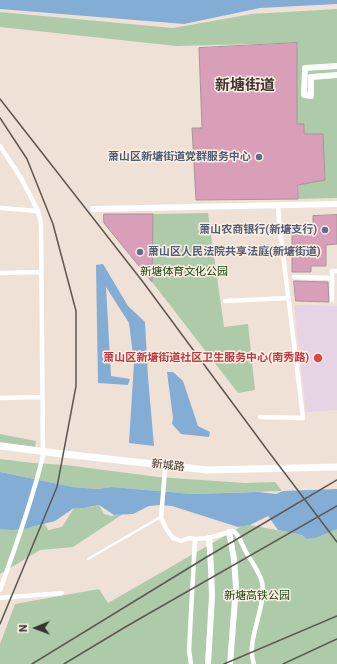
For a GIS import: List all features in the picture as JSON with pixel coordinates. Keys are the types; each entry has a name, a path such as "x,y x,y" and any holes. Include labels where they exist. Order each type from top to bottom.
{"main road":[{"name":"新城路","path":"0,446 43,454 207,474 337,471"},
{"name":"新城路","path":"0,450 207,470 337,467"}],"street":[{"path":"337,66 305,68 304,95 311,96 311,78 337,75"},
{"path":"0,146 21,178 38,211 41,223 43,454 15,549 0,590"},
{"path":"93,209 337,204"},
{"path":"260,418 303,418 278,206"},
{"path":"0,208 38,211"},
{"path":"332,300 332,271 337,271"},
{"path":"0,273 41,272"},
{"path":"294,277 332,278"},
{"path":"225,301 288,298"},
{"path":"0,398 42,397"},
{"path":"165,470 161,518 173,538 181,541 189,538 209,538 233,531 237,533 259,575 263,590 252,645 252,659 254,664"},
{"path":"229,532 234,559 236,587 230,664"},
{"path":"208,664 212,596 209,538"},
{"path":"192,664 189,650 195,539"},
{"path":"0,598 62,593"}],"lane":[{"path":"88,559 161,518"}],"shaded area":[{"name":"萧山区新塘街道社区卫生服务中心(南秀路)","path":"294,305 337,306 337,410 306,412"}],"green space":[{"path":"337,9 337,198 298,199 299,185 325,180 323,134 304,134 297,124 297,43 176,46 0,27 0,12 173,28 252,14"},
{"name":"新塘体育文化公园","path":"208,213 224,327 248,324 255,390 238,393 152,282 153,214"},
{"path":"0,434 36,441 35,447 0,442"},
{"path":"0,459 66,465 158,477 245,483 275,482 282,491 192,494 112,487 97,489 73,487 0,472"},
{"path":"99,505 104,514 111,516 123,514 73,547 40,550 0,574 0,529 34,527 45,524 48,530 62,527 74,508"},
{"name":"新塘高铁公园","path":"250,525 302,535 306,539 316,538 337,529 337,664 0,664 0,644 15,604 99,589 108,603 242,526"}],"water":[{"path":"0,0 337,0 337,4 260,8 184,24 0,9"},
{"path":"103,264 128,306 145,322 154,446 129,443 134,363 129,323 106,287 111,376 130,379 128,385 98,383 96,265"},
{"path":"167,372 173,372 183,381 198,426 210,432 209,437 181,434 172,424 173,418"},
{"path":"0,472 73,487 97,489 112,487 192,494 258,492 276,494 283,491 337,489 337,529 316,538 306,539 302,535 278,530 268,516 250,525 238,527 172,506 149,506 133,514 114,515 99,505 74,508 55,521 28,528 13,530 0,529"}],"building":[{"path":"297,43 297,124 304,124 304,134 323,134 325,180 298,185 298,199 196,200 192,128 202,128 199,48"},
{"name":"萧山区人民法院共享法庭(新塘街道)","path":"104,214 153,214 152,282 104,223"},
{"path":"337,215 337,244 326,245 326,266 311,266 311,272 292,272 292,230 313,229 313,216"},
{"path":"294,281 328,282 329,302 296,301"}],"railway":[{"path":"0,99 143,282 337,542"},
{"path":"0,118 27,159 53,224 76,311 76,386 57,487 0,624"},
{"path":"32,664 205,558 337,480"},
{"path":"64,664 127,626 337,506"},
{"path":"224,664 337,616"},
{"path":"283,664 337,639"}],"place":[{"name":"萧山区新塘街道党群服务中心","path":"259,157"},
{"name":"萧山农商银行(新塘支行)","path":"325,230"},
{"name":"萧山区人民法院共享法庭(新塘街道)","path":"140,252"},
{"name":"萧山区新塘街道社区卫生服务中心(南秀路)","path":"318,358"}],"district":[{"name":"新塘街道","path":"245,86"}]}
